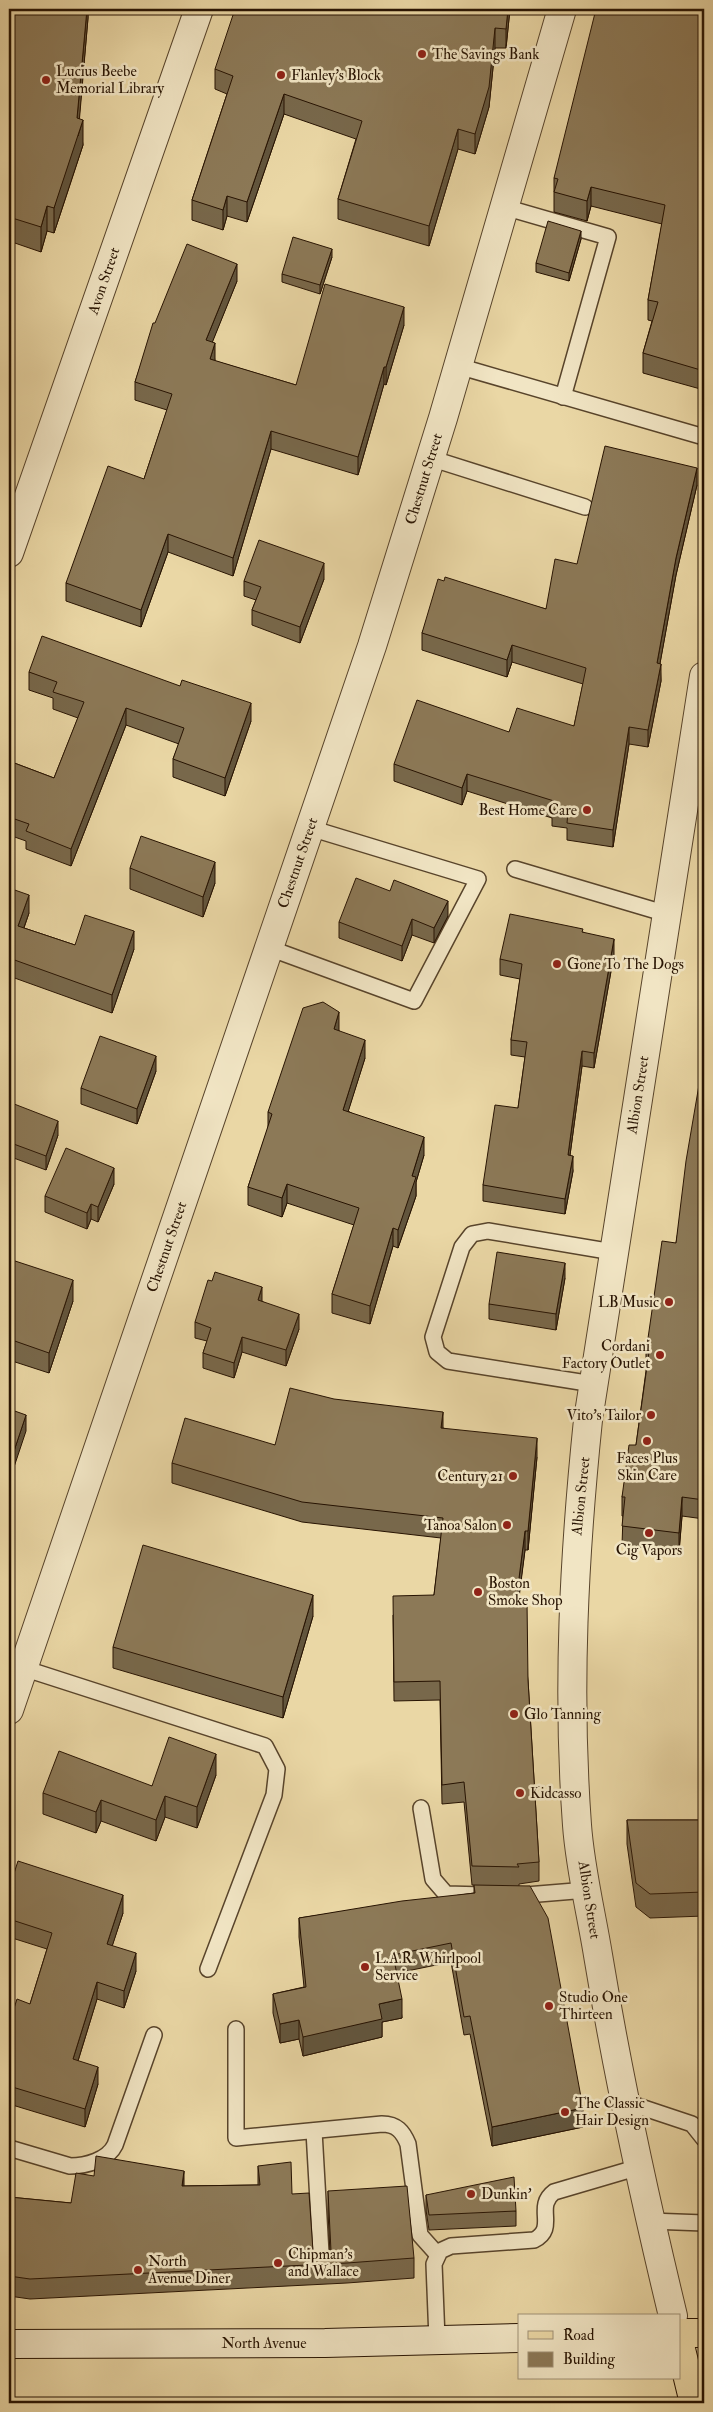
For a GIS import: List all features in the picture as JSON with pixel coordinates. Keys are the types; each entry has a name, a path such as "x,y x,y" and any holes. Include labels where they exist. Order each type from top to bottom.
{"main road":[{"path":"680,2333 704,2333"},
{"path":"680,2345 694,2403"}],"street":[{"name":"Avon Street","path":"9,552 199,9"},
{"name":"Chestnut Street","path":"9,1710 372,646 458,366 562,9"},
{"name":"Albion Street","path":"673,2314 650,2221 610,2027 577,1828 572,1732 572,1634 577,1529 593,1384 667,914 696,781 704,676"},
{"name":"North Avenue","path":"9,2344 325,2343 518,2338"}],"lane":[{"path":"504,207 608,237 563,397"},
{"path":"458,366 704,437"},
{"path":"430,458 585,507"},
{"path":"269,948 414,1001 478,879 310,828"},
{"path":"515,869 667,914"},
{"path":"593,1384 448,1361 437,1352 433,1337 462,1247 472,1234 488,1231 613,1252"},
{"path":"23,1668 265,1746 277,1769 274,1795 208,1969"},
{"path":"421,1808 433,1879 446,1894 528,1896 588,1890"},
{"path":"236,2029 236,2138 382,2124 399,2129 408,2144 420,2235 437,2254"},
{"path":"9,2148 70,2166 106,2156 115,2145 154,2035"},
{"path":"626,2102 698,2124 704,2139"},
{"path":"314,2131 322,2271"},
{"path":"437,2339 434,2264 437,2254 443,2248 534,2240 541,2237 545,2230 546,2203 554,2192 639,2167"},
{"path":"650,2221 704,2223"}],"building":[{"name":"Lucius Beebe Memorial Library","path":"9,9 87,9 77,118 83,120 54,208 47,206 41,227 9,217"},
{"path":"235,9 508,9 506,29 495,28 489,87 475,134 458,129 429,226 338,199 362,121 284,94 247,202 227,196 223,210 192,200 233,76 215,69"},
{"path":"596,9 704,9 704,371 643,353 658,302 648,300 665,205 591,187 587,201 554,192 558,179 554,178"},
{"path":"548,221 581,231 569,273 536,263"},
{"path":"293,237 332,249 320,285 282,274"},
{"path":"187,244 237,264 206,340 215,343 210,359 296,385 325,284 404,307 386,367 384,367 358,457 271,431 233,558 168,534 141,610 66,583 108,466 144,479 172,394 135,382 153,323 155,323"},
{"path":"605,446 697,468 676,558 657,663 661,664 648,730 629,727 613,830 567,823 568,812 552,809 554,801 467,774 462,788 394,764 417,700 509,732 517,708 574,726 586,668 512,645 507,660 422,633 438,579 444,581 445,577 546,609 555,559 577,564"},
{"path":"259,540 324,563 300,627 252,610 261,587 244,581"},
{"path":"42,636 180,686 182,680 251,703 225,778 173,759 184,728 126,708 71,849 26,831 29,824 9,817 9,761 54,778 84,702 53,692 57,682 29,672"},
{"path":"141,836 215,862 203,897 130,868"},
{"path":"356,878 390,891 394,880 448,901 434,928 412,919 402,946 339,922"},
{"path":"9,888 29,895 18,926 75,945 85,915 134,931 112,995 9,958"},
{"path":"510,914 583,929 582,932 614,939 594,1053 582,1051 568,1155 573,1156 565,1199 483,1185 495,1105 518,1108 527,1042 511,1040 522,964 500,959"},
{"path":"323,1002 339,1012 334,1029 365,1040 343,1110 424,1137 412,1176 416,1177 398,1230 393,1228 370,1306 332,1294 359,1208 287,1184 282,1198 248,1187 272,1114 268,1112 303,1008"},
{"path":"100,1036 156,1056 137,1109 81,1088"},
{"path":"700,1079 704,1080 704,1500 682,1497 679,1533 622,1526 625,1497 622,1497 629,1445 636,1445 649,1352 646,1352 662,1241 676,1243 686,1161"},
{"path":"9,1102 58,1121 46,1156 11,1143 13,1137 9,1135"},
{"path":"66,1148 114,1168 98,1207 91,1204 87,1213 45,1196"},
{"path":"497,1252 565,1263 556,1314 489,1304"},
{"path":"9,1259 73,1280 49,1353 9,1339"},
{"path":"215,1272 262,1287 258,1300 299,1314 286,1350 242,1337 234,1363 203,1353 211,1328 195,1322 208,1280 212,1281"},
{"path":"290,1388 334,1399 443,1412 441,1428 537,1438 528,1531 525,1531 516,1602 527,1602 528,1680 539,1862 517,1864 519,1867 472,1866 464,1782 442,1785 440,1681 394,1682 393,1596 434,1595 443,1518 302,1502 172,1463 185,1418 275,1445"},
{"path":"9,1409 26,1415 9,1466"},
{"path":"143,1545 313,1595 283,1697 113,1647"},
{"path":"704,1650 704,1892 650,1894 636,1883 627,1820 703,1820"},
{"path":"169,1737 216,1754 197,1807 165,1796 156,1820 101,1800 96,1812 43,1793 59,1751 152,1786"},
{"path":"18,1861 123,1895 107,1944 136,1953 124,1991 97,1982 73,2059 98,2067 85,2109 9,2086 9,2072 14,2053 9,2052 9,2024 17,1999 30,2004 52,1933 9,1919 9,1889"},
{"path":"474,1885 530,1886 548,1918 583,2108 492,2127 470,2016 464,2017 451,1943 393,1955 402,1999 379,2004 382,2019 303,2037 299,2020 280,2024 273,1994 306,1987 299,1918 402,1901 475,1893"},
{"path":"96,2156 184,2171 182,2186 260,2185 258,2166 291,2162 292,2194 309,2193 313,2251 314,2256 322,2260 328,2258 331,2251 328,2191 407,2186 414,2258 30,2279 9,2276 9,2197 71,2203 76,2173 94,2176"},
{"path":"514,2177 516,2211 429,2215 426,2195"}],"place":[{"name":"The Savings Bank","path":"422,54"},
{"name":"Flanley's Block","path":"281,75"},
{"name":"Lucius Beebe Memorial Library","path":"46,80"},
{"name":"Best Home Care","path":"587,810"},
{"name":"Gone To The Dogs","path":"557,964"},
{"name":"LB Music","path":"669,1302"},
{"name":"Cordani Factory Outlet","path":"660,1355"},
{"name":"Vito's Tailor","path":"651,1415"},
{"name":"Faces Plus Skin Care","path":"647,1441"},
{"name":"Century 21","path":"513,1476"},
{"name":"Tanoa Salon","path":"507,1525"},
{"name":"Cig Vapors","path":"649,1533"},
{"name":"Boston Smoke Shop","path":"478,1592"},
{"name":"Glo Tanning","path":"514,1714"},
{"name":"Kidcasso","path":"520,1793"},
{"name":"L.A.R. Whirlpool Service","path":"365,1967"},
{"name":"Studio One Thirteen","path":"549,2006"},
{"name":"The Classic Hair Design","path":"565,2112"},
{"name":"Dunkin'","path":"471,2194"},
{"name":"Chipman's and Wallace","path":"278,2263"},
{"name":"North Avenue Diner","path":"138,2270"}]}
